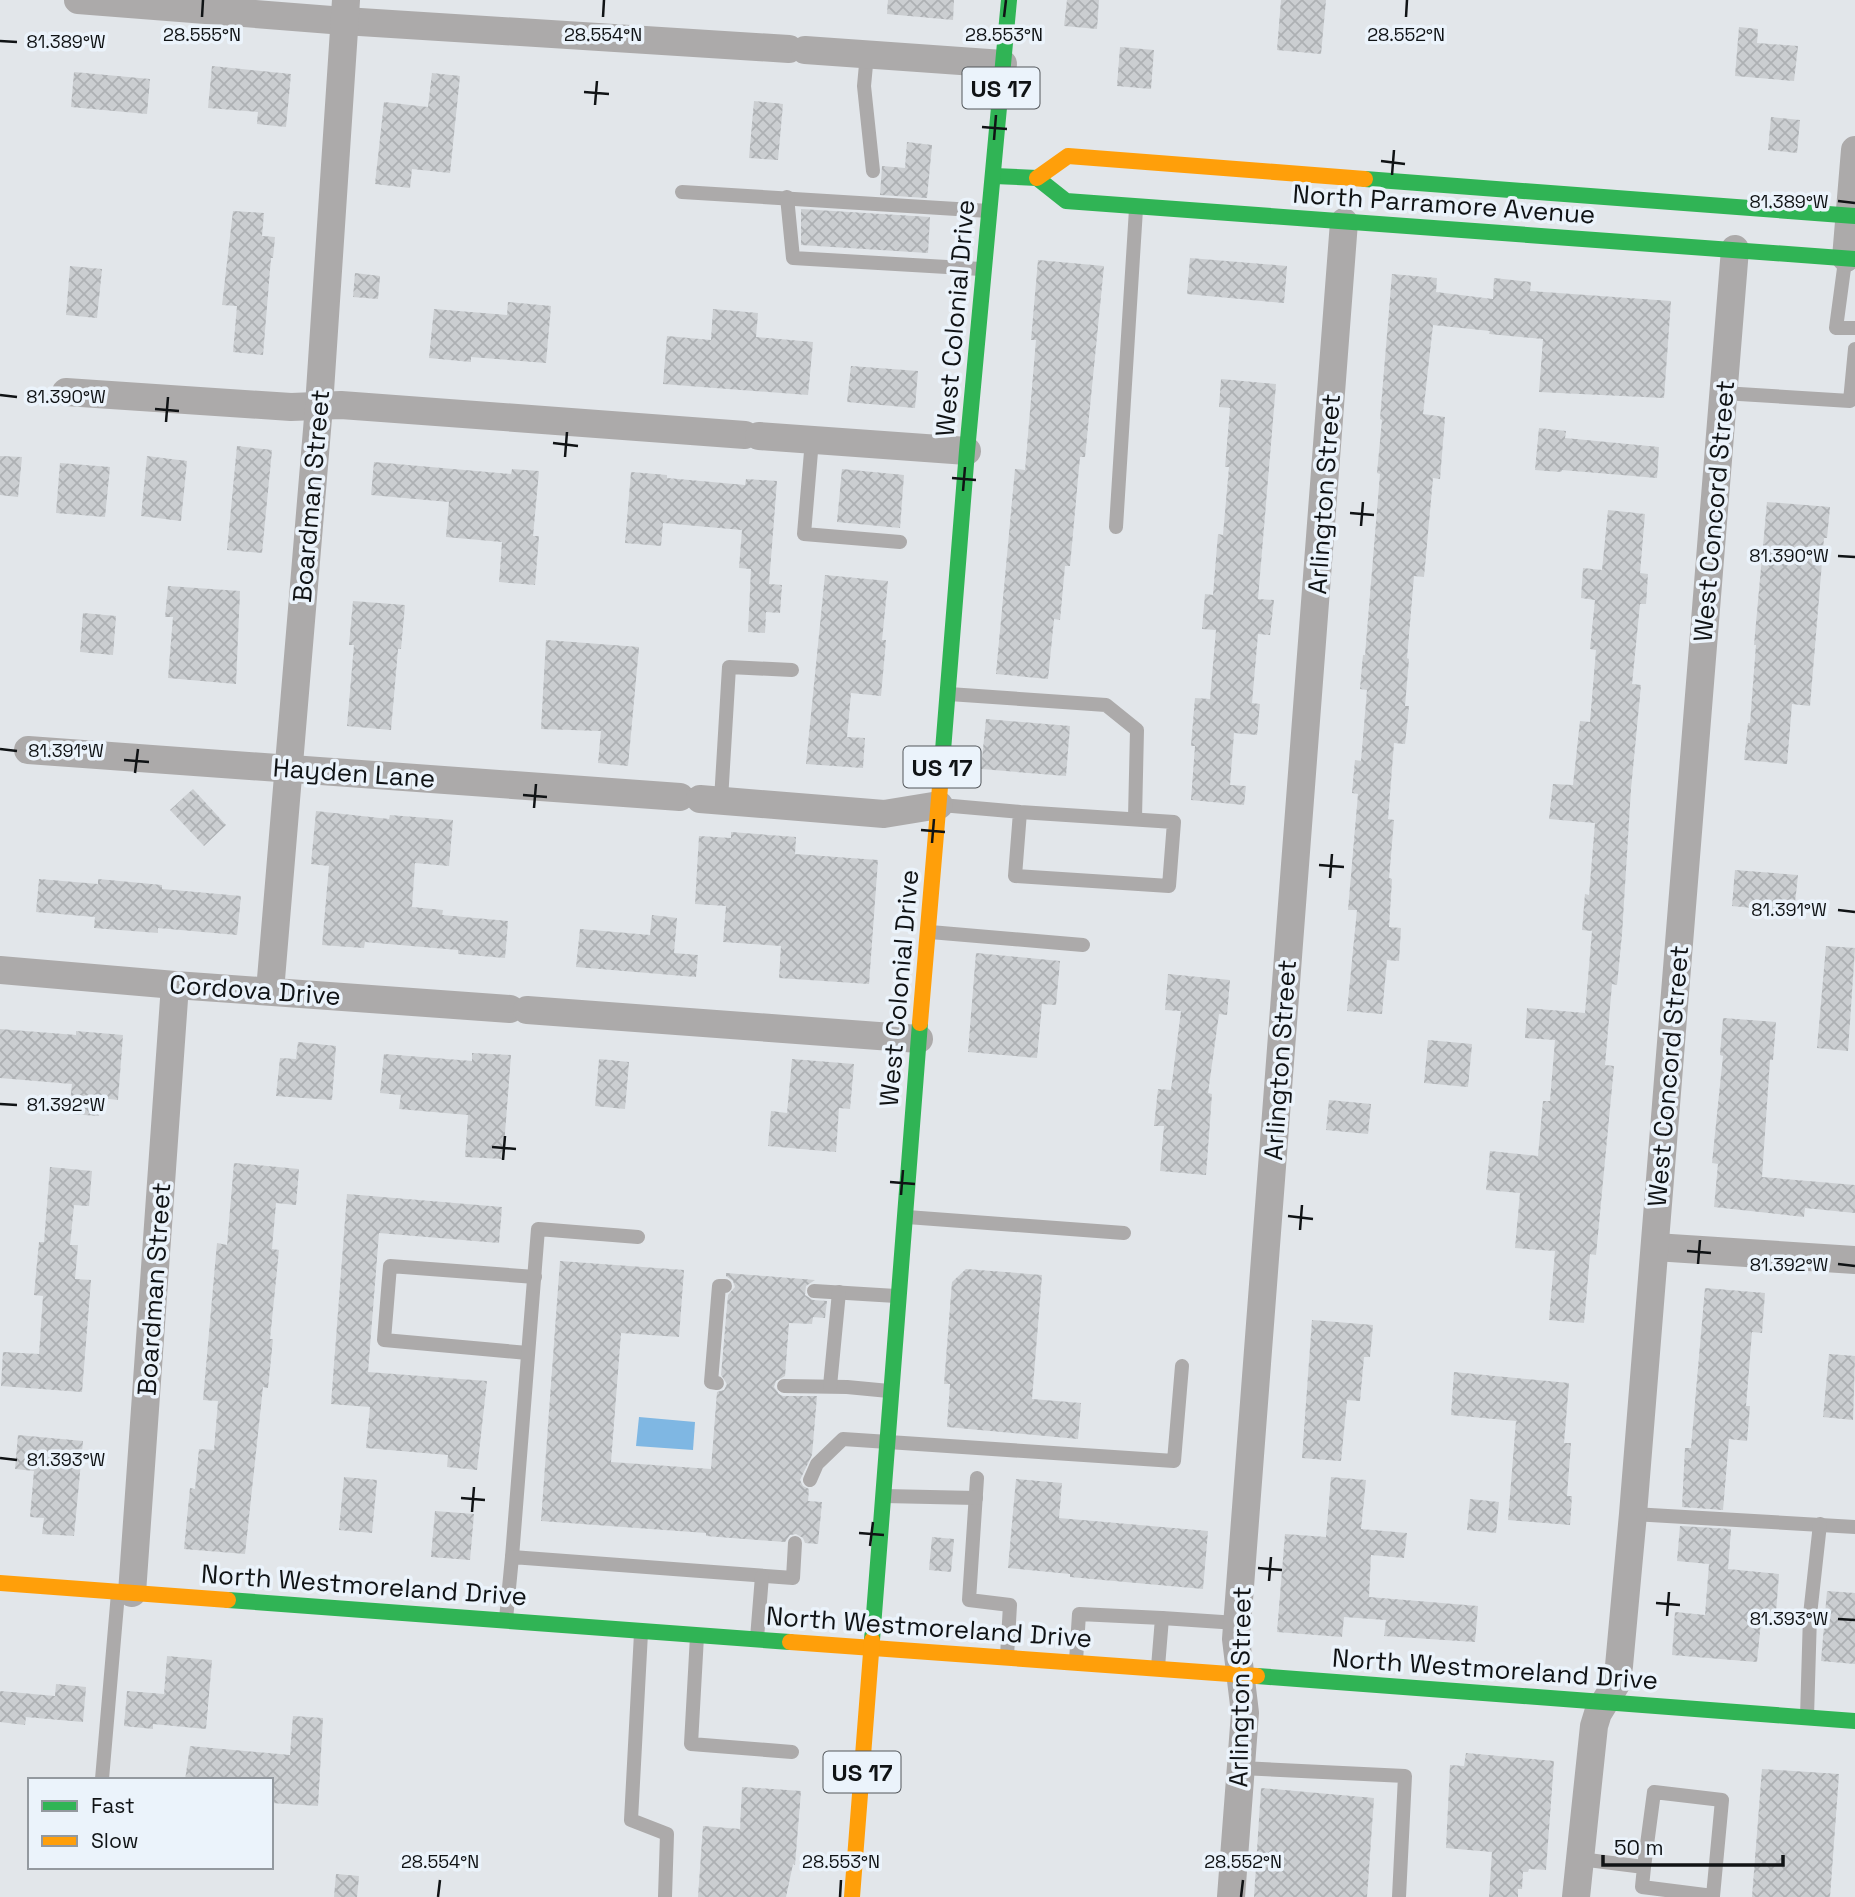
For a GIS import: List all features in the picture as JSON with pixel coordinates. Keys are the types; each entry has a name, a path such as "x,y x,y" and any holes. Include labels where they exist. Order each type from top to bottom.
{"main road":[{"name":"West Colonial Drive","path":"852,1897 947,694 1009,0"},
{"name":"North Parramore Avenue","path":"1850,258 1136,208 1066,201 1037,178 1068,156 1852,216"},
{"path":"993,176 1037,178"},
{"name":"North Westmoreland Drive","path":"0,1583 1855,1721"}],"street":[{"path":"78,0 345,10 797,50 1003,64"},
{"name":"Boardman Street","path":"270,991 319,406 345,10"},
{"path":"1850,258 1855,149"},
{"name":"Arlington Street","path":"1231,1897 1245,1713 1236,1639 1237,1623 1344,222"},
{"name":"West Concord Street","path":"1576,1897 1594,1726 1616,1684 1619,1665 1735,249"},
{"path":"66,391 291,407 354,405 968,451"},
{"name":"Hayden Lane","path":"27,750 884,814 939,805"},
{"name":"Cordova Drive","path":"0,970 919,1039"},
{"name":"Boardman Street","path":"125,1592 175,985"},
{"path":"1655,1247 1855,1260"}],"lane":[{"path":"867,54 864,86 873,171"},
{"path":"682,192 990,211"},
{"path":"788,197 793,258 985,270"},
{"path":"1116,527 1136,208"},
{"path":"1850,258 1836,328 1855,328"},
{"path":"1723,393 1850,401 1855,349"},
{"path":"811,440 804,534 900,542"},
{"path":"700,799 729,667 792,670"},
{"path":"947,694 1106,705 1137,730 1135,818"},
{"path":"939,805 1174,822 1169,886 1015,876 1020,812"},
{"path":"929,932 1083,945"},
{"path":"905,1217 1124,1233"},
{"path":"506,1620 538,1229 638,1237"},
{"path":"528,1353 384,1340 390,1266 534,1277"},
{"path":"718,1383 711,1382 719,1286 725,1286"},
{"path":"814,1291 898,1296"},
{"path":"830,1386 839,1292"},
{"path":"810,1480 817,1464 843,1439 1174,1461 1182,1366"},
{"path":"784,1386 830,1386 890,1391"},
{"path":"977,1478 969,1600 1010,1605 1007,1657"},
{"path":"883,1496 976,1498"},
{"path":"1633,1514 1855,1527"},
{"path":"1807,1718 1810,1615 1820,1524"},
{"path":"512,1557 793,1578 794,1543"},
{"path":"757,1638 761,1576"},
{"path":"102,1778 125,1592"},
{"path":"1076,1662 1079,1614 1237,1623"},
{"path":"1158,1669 1162,1618"},
{"path":"641,1630 631,1820 667,1834 665,1897"},
{"path":"697,1634 691,1745 792,1752"},
{"path":"1241,1768 1405,1776 1399,1897"},
{"path":"1654,1792 1722,1800 1713,1896 1643,1887 1644,1867 1654,1792"},
{"path":"1580,1860 1644,1867"}],"water":[{"path":"639,1417 695,1422 693,1450 636,1446"}],"building":[{"path":"888,0 954,0 953,20 887,14"},
{"path":"1067,0 1099,0 1097,29 1064,26"},
{"path":"1281,0 1326,0 1321,54 1277,50"},
{"path":"1739,27 1758,29 1757,43 1798,46 1794,81 1735,76"},
{"path":"1120,47 1154,50 1151,89 1117,86"},
{"path":"212,66 291,74 286,127 257,124 258,112 208,108"},
{"path":"74,72 150,79 147,114 71,107"},
{"path":"432,73 460,76 450,173 412,169 410,188 375,184 384,102 428,107"},
{"path":"754,101 783,104 778,160 749,158"},
{"path":"1771,117 1800,120 1797,153 1768,150"},
{"path":"907,142 932,145 927,198 880,195 882,166 905,168"},
{"path":"801,209 930,217 928,253 801,245"},
{"path":"233,211 264,213 262,236 275,237 263,355 233,352 237,306 222,305"},
{"path":"1190,258 1287,266 1284,303 1187,294"},
{"path":"1038,260 1104,266 1085,457 1080,457 1070,566 1065,566 1060,620 1054,619 1048,679 996,674 1015,469 1025,470 1036,340 1031,340"},
{"path":"70,266 102,269 97,318 66,315"},
{"path":"355,273 380,276 378,299 353,297"},
{"path":"1392,274 1437,278 1436,292 1493,299 1494,278 1531,282 1530,291 1671,301 1664,398 1539,392 1543,339 1433,325 1423,414 1445,417 1440,479 1433,478 1424,577 1414,576 1407,658 1405,706 1409,706 1405,744 1394,743 1388,819 1394,820 1389,878 1392,879 1389,927 1401,928 1399,961 1387,960 1382,1014 1347,1011 1357,910 1348,910 1358,794 1352,793 1355,760 1361,761 1367,690 1360,689 1380,474 1377,473 1380,419"},
{"path":"508,302 551,306 546,363 471,357 471,362 429,358 434,309 507,315"},
{"path":"713,309 758,313 756,337 813,342 808,395 663,384 667,336 711,340"},
{"path":"851,366 918,371 915,408 847,402"},
{"path":"1221,379 1276,384 1258,599 1274,600 1270,635 1258,634 1252,703 1260,704 1257,735 1234,733 1230,785 1246,786 1244,805 1191,800 1195,746 1191,746 1195,698 1210,699 1216,630 1202,629 1205,594 1213,595 1218,534 1223,535 1229,467 1225,467 1230,408 1219,407"},
{"path":"1539,428 1566,431 1565,438 1659,447 1657,478 1535,470"},
{"path":"237,446 272,450 262,553 227,550"},
{"path":"0,456 22,457 18,497 0,495"},
{"path":"147,456 187,461 181,521 141,516"},
{"path":"374,462 511,474 512,469 539,471 533,536 539,536 535,585 499,582 502,542 446,537 449,502 371,495"},
{"path":"60,463 110,467 105,517 56,513"},
{"path":"842,469 904,475 900,528 837,522"},
{"path":"631,472 745,485 746,479 777,481 769,584 782,585 780,613 766,612 765,633 748,632 751,569 739,568 742,530 663,523 661,546 625,543"},
{"path":"1767,502 1830,507 1827,538 1824,538 1810,706 1792,704 1787,764 1744,760 1750,723"},
{"path":"1608,510 1645,514 1640,573 1648,574 1646,604 1640,604 1632,684 1641,685 1622,934 1617,985 1612,984 1605,1065 1614,1066 1596,1255 1590,1254 1584,1323 1549,1320 1555,1251 1515,1248 1520,1193 1486,1190 1490,1151 1538,1156 1543,1101 1550,1101 1555,1040 1525,1038 1527,1008 1585,1013 1592,931 1582,930 1585,894 1589,895 1595,823 1549,819 1553,784 1573,785 1580,721 1590,722 1596,650 1590,649 1595,600 1581,598 1583,568 1602,570"},
{"path":"825,575 888,581 882,640 886,640 881,696 851,693 847,737 865,738 863,768 806,764"},
{"path":"168,586 240,591 236,684 168,678 173,617 165,617"},
{"path":"353,601 405,605 391,730 347,726 354,645 349,645"},
{"path":"83,613 116,616 113,655 80,652"},
{"path":"546,640 639,647 628,766 598,763 601,731 541,729"},
{"path":"986,719 1070,726 1066,776 981,769"},
{"path":"193,789 226,825 204,846 170,810"},
{"path":"316,811 389,819 390,815 453,820 449,866 415,863 412,907 443,910 442,915 508,921 505,958 458,954 458,950 365,942 364,948 322,945 329,866 311,864"},
{"path":"731,832 796,837 795,854 878,860 869,984 779,978 781,946 723,942 726,906 695,904 699,836 731,838"},
{"path":"1735,870 1798,875 1794,912 1732,906"},
{"path":"39,879 98,884 98,879 162,885 162,889 241,896 237,935 158,928 158,933 94,928 95,917 36,912"},
{"path":"652,915 677,918 674,953 698,955 696,977 576,967 580,929 650,935"},
{"path":"1826,946 1855,948 1848,1051 1817,1048"},
{"path":"976,953 1060,961 1056,1005 1042,1004 1037,1058 968,1052"},
{"path":"1168,974 1230,980 1227,1015 1219,1014 1208,1093 1212,1094 1206,1175 1160,1171 1164,1126 1154,1126 1158,1089 1171,1090 1181,1011 1165,1010"},
{"path":"1723,1018 1776,1022 1773,1060 1770,1060 1762,1177 1855,1185 1855,1213 1805,1208 1804,1217 1714,1207 1718,1164 1712,1163 1723,1056 1720,1055"},
{"path":"0,1029 76,1035 76,1031 123,1035 118,1100 101,1098 99,1116 69,1114 72,1084 0,1078"},
{"path":"1428,1040 1472,1044 1468,1087 1424,1083"},
{"path":"298,1042 336,1046 332,1100 276,1096 280,1058 296,1059"},
{"path":"472,1053 511,1055 503,1159 465,1157 468,1115 399,1109 401,1095 380,1093 384,1054 472,1061"},
{"path":"599,1059 629,1062 625,1109 595,1106"},
{"path":"792,1059 854,1064 850,1109 839,1108 836,1152 768,1146 771,1111 787,1113"},
{"path":"1329,1100 1371,1104 1368,1134 1326,1130"},
{"path":"234,1163 299,1169 296,1205 276,1203 272,1249 279,1250 270,1339 273,1339 268,1388 263,1387 245,1554 184,1549 190,1488 195,1489 199,1449 214,1450 218,1401 203,1400 217,1243 227,1245"},
{"path":"50,1167 92,1171 89,1206 74,1205 70,1245 78,1245 75,1279 91,1280 82,1392 1,1386 3,1352 39,1354 43,1296 34,1295 39,1242 44,1242"},
{"path":"347,1194 502,1207 499,1243 379,1233 368,1372 487,1381 477,1470 447,1467 448,1455 366,1448 370,1407 331,1404"},
{"path":"560,1261 684,1270 679,1337 621,1333 611,1462 711,1469 717,1392 724,1390 727,1384 721,1375 728,1295 735,1287 726,1273 815,1280 806,1286 805,1295 813,1300 827,1301 825,1318 813,1317 812,1324 789,1323 785,1376 776,1381 774,1387 783,1396 817,1396 812,1455 800,1480 803,1486 809,1489 808,1501 822,1502 818,1544 805,1543 803,1538 796,1534 790,1535 785,1542 706,1536 706,1533 541,1521"},
{"path":"966,1269 1042,1275 1032,1399 1081,1403 1078,1439 947,1427 950,1384 944,1384 952,1282"},
{"path":"1705,1288 1765,1293 1762,1333 1752,1332 1746,1406 1750,1406 1747,1441 1729,1439 1723,1510 1682,1507 1685,1448 1691,1448"},
{"path":"1312,1320 1373,1325 1370,1357 1364,1357 1360,1401 1347,1400 1341,1461 1302,1458"},
{"path":"1829,1354 1855,1356 1853,1420 1823,1417"},
{"path":"1454,1372 1569,1383 1564,1443 1571,1443 1567,1496 1572,1496 1570,1525 1508,1520 1516,1421 1451,1415"},
{"path":"18,1435 83,1441 74,1536 42,1534 44,1518 30,1517 34,1471 15,1469"},
{"path":"344,1477 377,1480 372,1533 339,1530"},
{"path":"1331,1477 1366,1480 1361,1529 1407,1533 1404,1558 1371,1555 1369,1597 1478,1606 1475,1642 1384,1636 1386,1620 1344,1617 1342,1637 1277,1632 1285,1534 1326,1537"},
{"path":"1016,1479 1062,1483 1059,1518 1208,1531 1203,1589 1070,1577 1070,1574 1008,1568"},
{"path":"1470,1499 1499,1502 1496,1533 1467,1530"},
{"path":"435,1511 474,1514 470,1560 431,1557"},
{"path":"1680,1526 1731,1529 1728,1569 1779,1574 1776,1613 1762,1611 1757,1662 1672,1655 1675,1612 1705,1615 1709,1564 1677,1561"},
{"path":"932,1537 954,1539 951,1572 929,1570"},
{"path":"1827,1591 1855,1593 1855,1664 1821,1661"},
{"path":"167,1656 212,1660 206,1729 153,1724 153,1729 124,1726 127,1691 164,1694"},
{"path":"56,1684 86,1687 83,1722 26,1717 25,1725 0,1722 0,1691 55,1696"},
{"path":"293,1716 323,1718 318,1806 273,1803 273,1778 185,1778 190,1746 290,1755"},
{"path":"1466,1753 1554,1761 1546,1870 1529,1869 1528,1872 1523,1872 1522,1889 1518,1889 1518,1897 1489,1897 1492,1852 1446,1848 1450,1765 1464,1766"},
{"path":"1762,1769 1839,1774 1830,1897 1752,1897"},
{"path":"742,1787 801,1791 795,1865 793,1864 786,1897 698,1897 703,1826 740,1829"},
{"path":"1261,1788 1374,1798 1367,1897 1254,1897"},
{"path":"336,1874 359,1876 357,1897 334,1897"}],"traffic: fast":[{"path":"942,763 967,451 1009,0"},
{"path":"994,176 1037,178 1066,201 1855,259"},
{"path":"1365,179 1855,216"},
{"path":"872,1640 920,1023"},
{"path":"228,1600 790,1642"},
{"path":"1257,1676 1855,1721"}],"traffic: slow":[{"path":"1037,178 1068,156 1365,179"},
{"path":"920,1023 942,763"},
{"path":"0,1583 228,1600"},
{"path":"852,1897 872,1640"},
{"path":"790,1642 1257,1676"}]}
